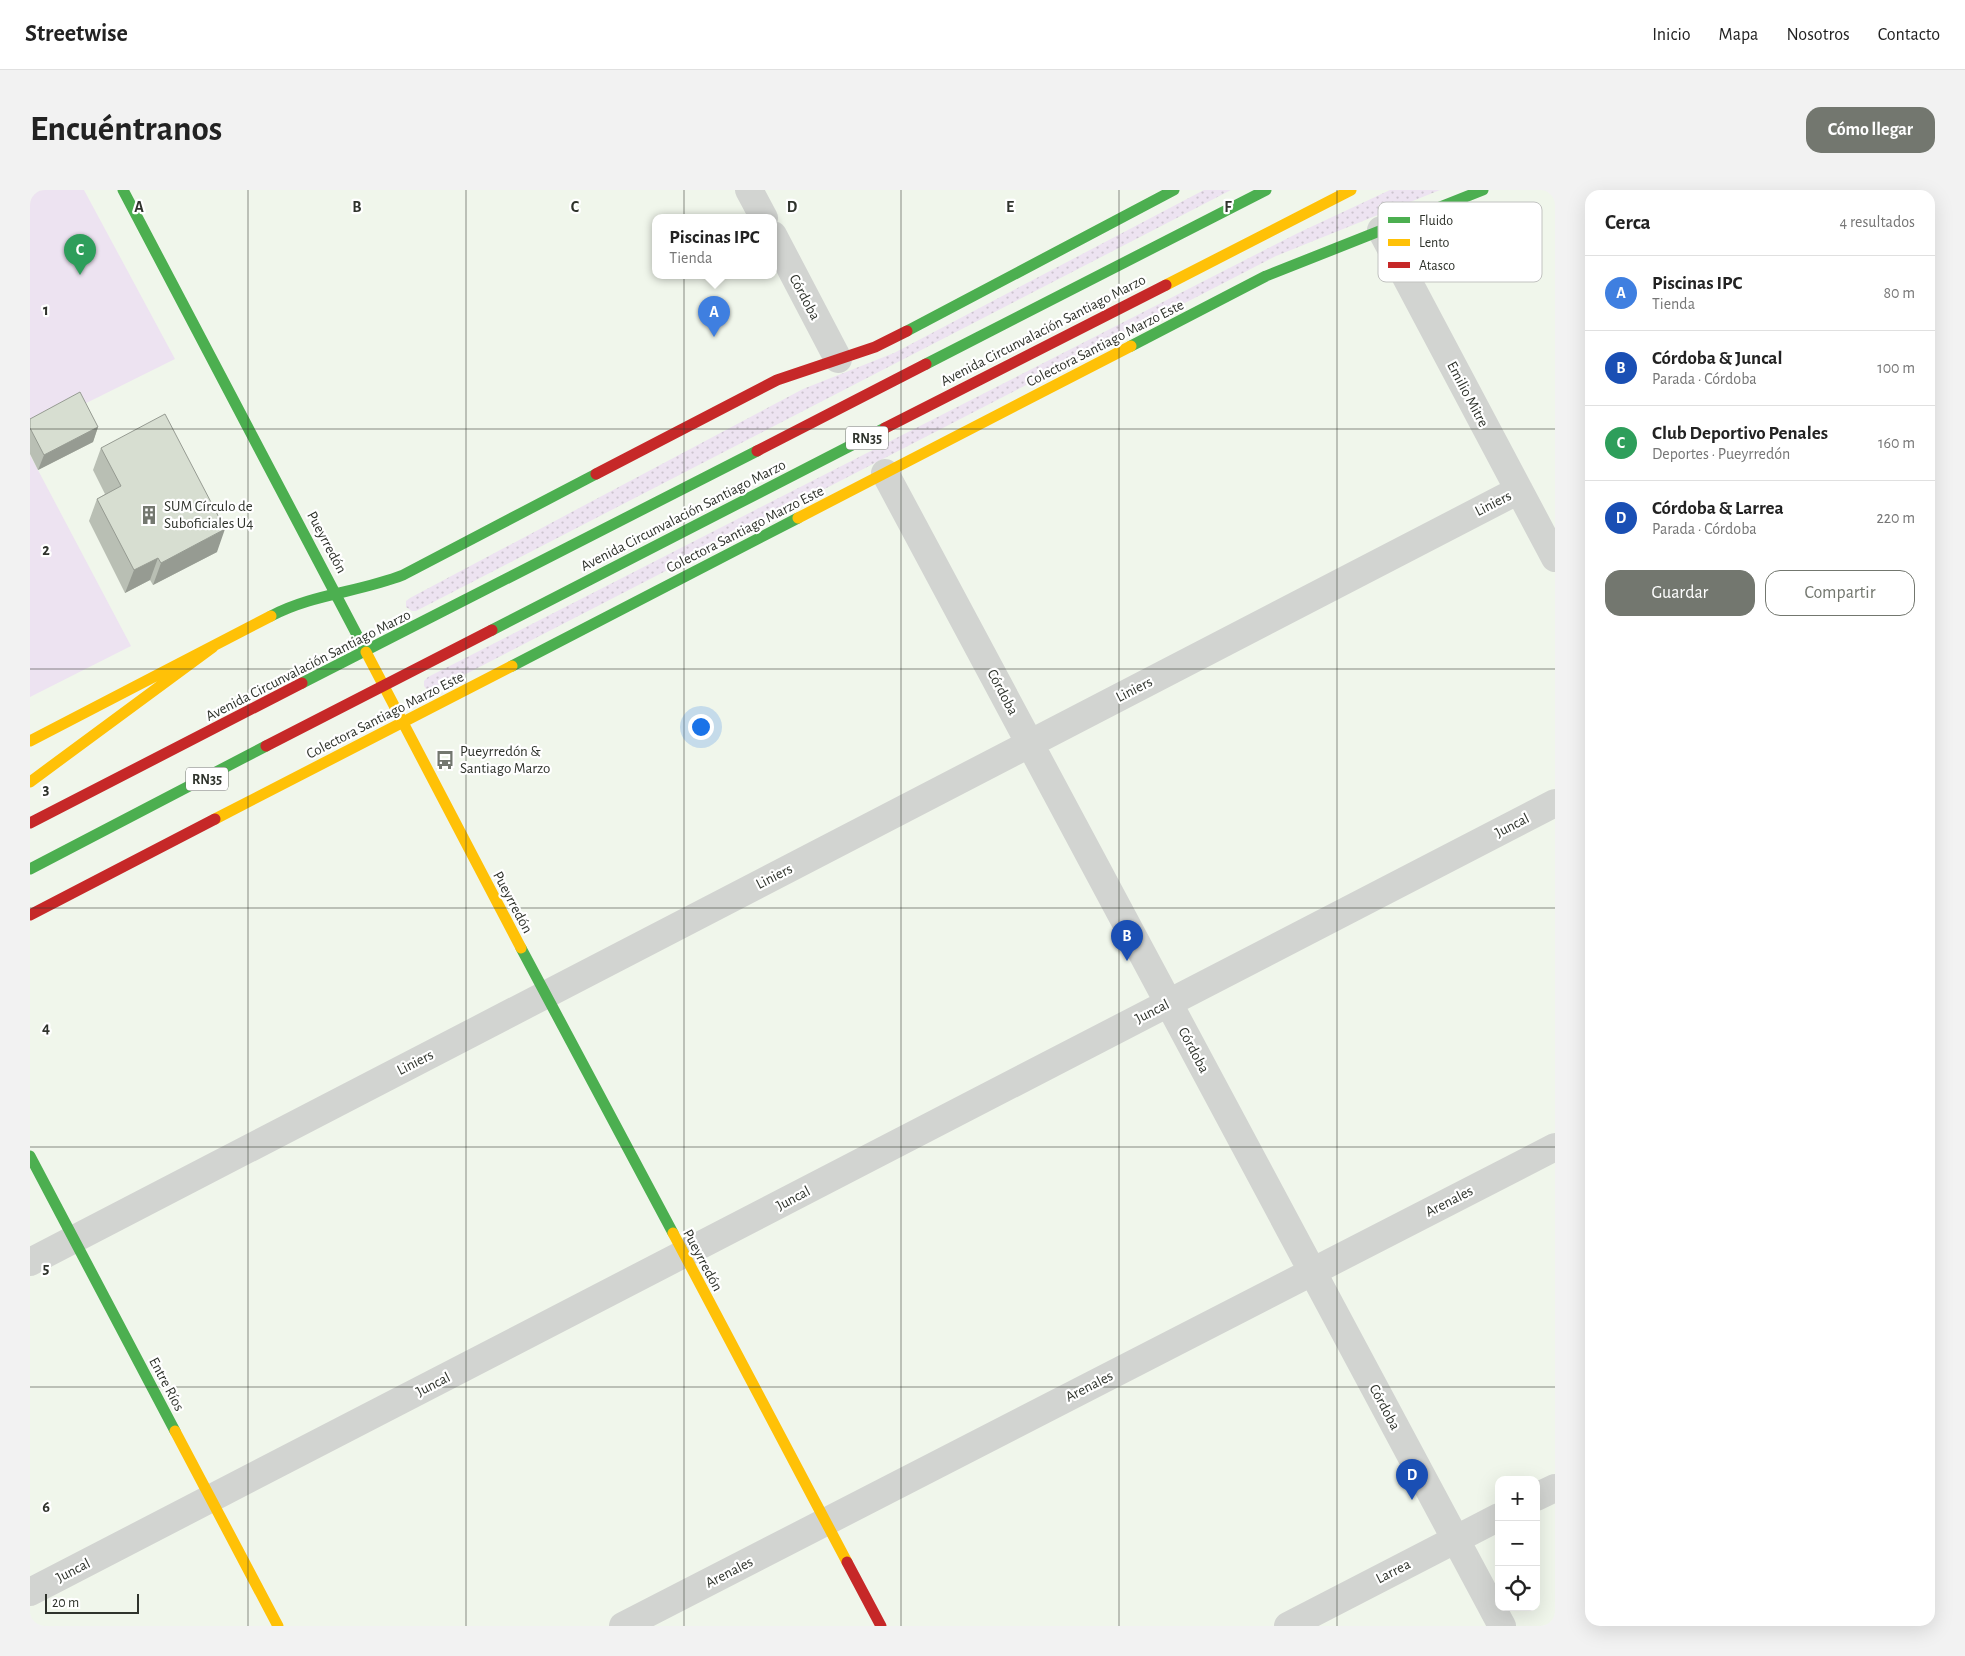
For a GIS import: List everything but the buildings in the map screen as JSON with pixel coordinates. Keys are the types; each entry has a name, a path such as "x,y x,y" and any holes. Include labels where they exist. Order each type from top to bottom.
{"main road":[{"name":"Pueyrredón","path":"124,190 338,594 402,723 881,1626"},
{"path":"30,741 288,607 313,598 382,584 403,575 777,380 796,371 864,352 889,341 1174,190"},
{"name":"Avenida Circunvalación Santiago Marzo","path":"30,823 1266,190"},
{"name":"Avenida Circunvalación Santiago Marzo","path":"30,869 168,800 383,686 1351,190"},
{"name":"Colectora Santiago Marzo Este","path":"1452,202 1483,190"},
{"name":"Colectora Santiago Marzo Este","path":"30,915 1266,276 1378,231"},
{"path":"30,782 213,647"},
{"path":"54,870 168,800"},
{"name":"Entre Ríos","path":"30,1156 278,1626"}],"street":[{"path":"749,190 762,214"},
{"name":"Córdoba","path":"777,243 838,358"},
{"name":"Emilio Mitre","path":"1408,282 1555,558"},
{"name":"Córdoba","path":"885,473 1502,1626"},
{"name":"Liniers","path":"30,1262 1518,490"},
{"name":"Juncal","path":"30,1592 1555,803"},
{"name":"Arenales","path":"623,1626 1555,1147"},
{"path":"1540,1495 1555,1488"},
{"name":"Larrea","path":"1288,1626 1495,1519"}],"shaded area":[{"path":"30,190 84,190 175,359 30,431"},
{"path":"1204,190 1231,190 416,611 406,607 406,601 410,598 803,389 894,353"},
{"path":"1390,190 1440,190 1410,202 1378,202 1378,215 1276,256 435,690 427,690 424,686 424,681 428,677 1298,233"},
{"path":"30,455 131,646 30,697"}],"traffic: fast":[{"path":"123,190 366,652"},
{"path":"907,331 1174,190"},
{"path":"926,364 1266,190"},
{"path":"1453,202 1483,190"},
{"path":"1131,346 1266,276 1378,232"},
{"path":"492,630 885,428"},
{"path":"302,683 757,451"},
{"path":"271,616 319,598 387,581 403,575 596,474"},
{"path":"512,666 798,518"},
{"path":"30,869 266,746"},
{"path":"521,948 673,1233"},
{"path":"30,1156 175,1431"}],"traffic: slow":[{"path":"1166,285 1351,190"},
{"path":"798,518 1131,346"},
{"path":"30,741 271,616"},
{"path":"30,782 213,647"},
{"path":"366,652 521,948"},
{"path":"215,819 512,666"},
{"path":"673,1233 847,1562"},
{"path":"175,1431 278,1626"}],"traffic: jam":[{"path":"885,428 1166,285"},
{"path":"596,474 777,380 875,347 907,331"},
{"path":"757,451 926,364"},
{"path":"266,746 492,630"},
{"path":"30,823 302,683"},
{"path":"30,915 215,819"},
{"path":"847,1562 881,1626"}],"place":[{"name":"Club Deportivo Penales","path":"80,275"},
{"name":"Piscinas IPC","path":"714,337"},
{"name":"SUM Círculo de Suboficiales U4","path":"149,515"},
{"name":"Pueyrredón & Santiago Marzo","path":"445,760"},
{"name":"Córdoba & Juncal","path":"1127,961"},
{"name":"Córdoba & Larrea","path":"1412,1500"}]}
